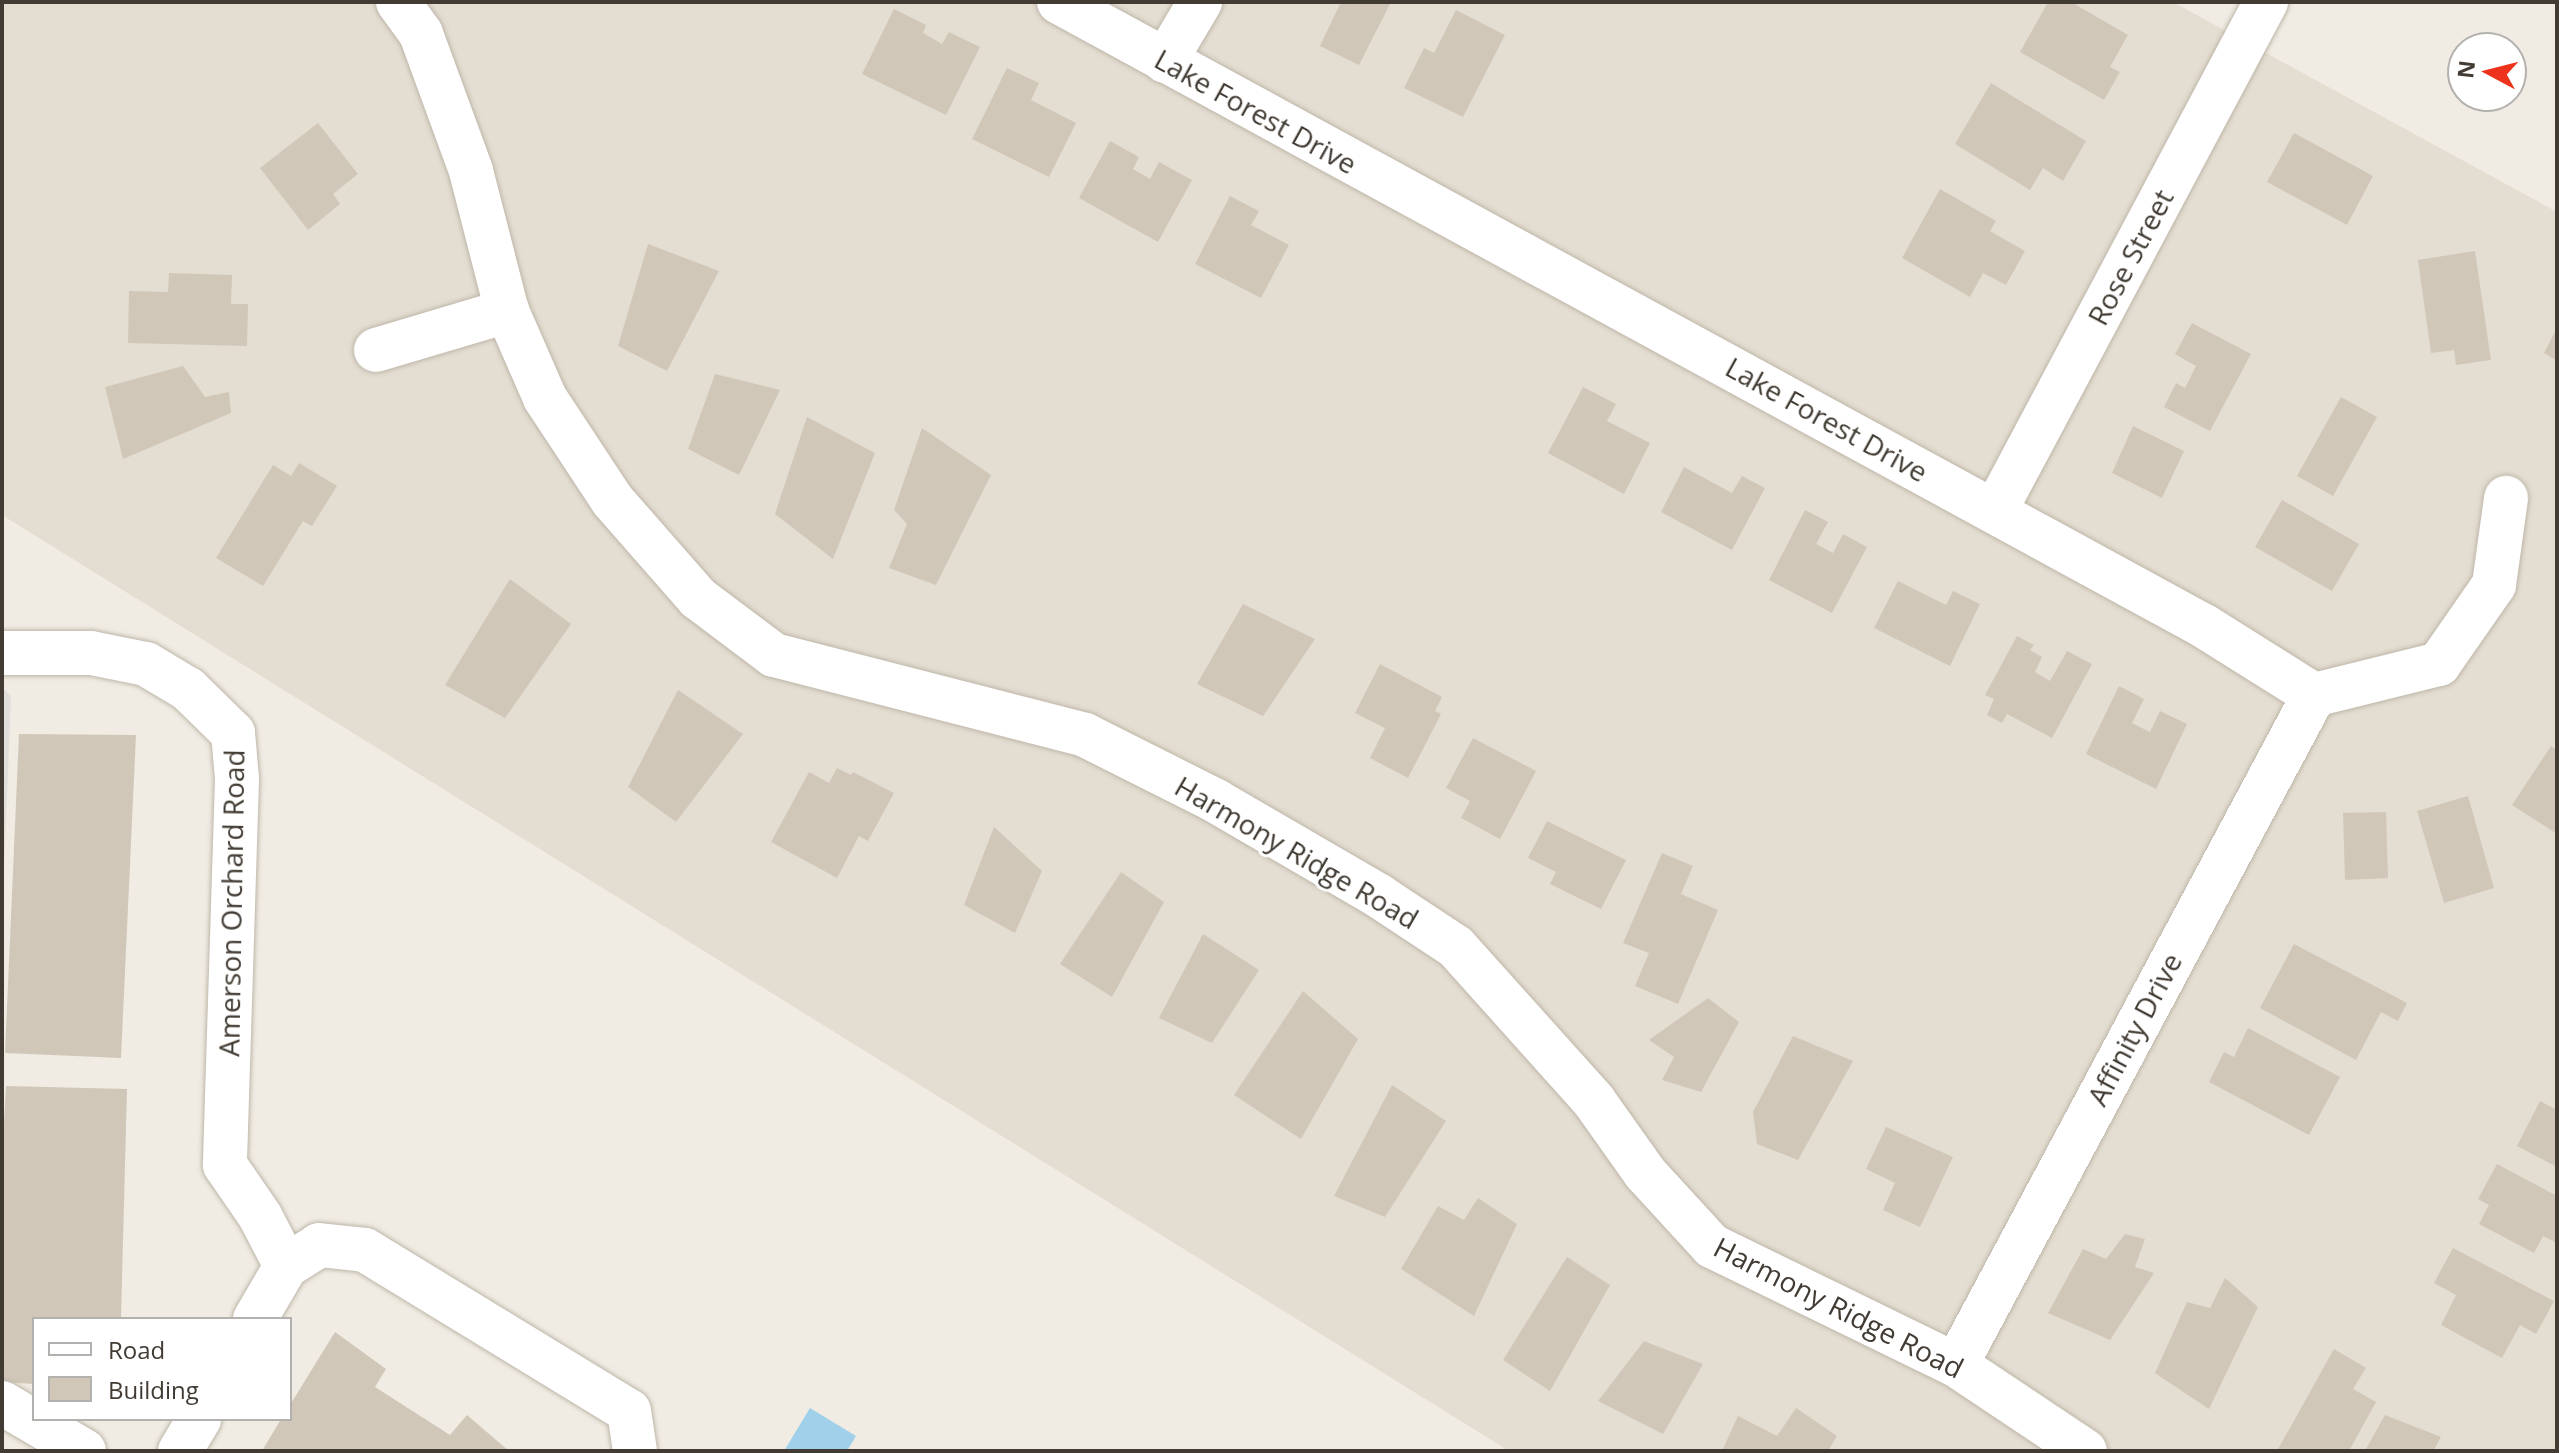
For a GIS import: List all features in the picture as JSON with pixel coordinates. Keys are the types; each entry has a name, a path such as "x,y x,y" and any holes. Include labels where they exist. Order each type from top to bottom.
{"street":[{"name":"Harmony Ridge Road","path":"398,2 421,34 471,171 507,311 545,398 613,501 698,598 774,655 1085,735 1216,801 1379,896 1456,947 1594,1101 1645,1173 1712,1246 1956,1365 2085,1451"},
{"name":"Lake Forest Drive","path":"1059,2 2204,626 2314,695"},
{"path":"1165,61 1200,2"},
{"name":"Rose Street","path":"1995,511 2266,2"},
{"path":"376,350 507,311"},
{"path":"2314,695 2439,664 2494,585 2506,498"},
{"name":"Amerson Orchard Road","path":"2,653 91,653 146,664 188,689 233,733 237,779 225,1165 260,1216 286,1266"},
{"name":"Affinity Drive","path":"1956,1365 2314,695"},
{"path":"256,1317 286,1266 319,1245 365,1250 629,1411 635,1451"},
{"path":"2,1403 32,1421"},
{"path":"33,1421 84,1451"},
{"path":"180,1451 198,1421"}],"shaded area":[{"path":"2,2 2173,2 2557,212 2557,1451 1509,1451 2,515"},
{"path":"2,687 11,696 2,917"}],"water":[{"path":"810,1408 856,1436 847,1451 784,1451"}],"building":[{"path":"1341,2 1391,2 1359,65 1320,46"},
{"path":"2048,2 2071,2 2128,35 2110,67 2120,72 2104,100 2020,52"},
{"path":"894,9 926,25 923,33 942,44 949,32 980,47 946,115 862,74"},
{"path":"1456,10 1505,35 1463,117 1404,88 1424,48 1434,53"},
{"path":"1007,68 1039,83 1031,100 1076,123 1049,177 972,139"},
{"path":"1991,83 2086,141 2063,181 2043,168 2030,190 1955,144"},
{"path":"318,123 358,174 333,194 340,204 308,230 260,168"},
{"path":"2294,133 2373,176 2347,225 2267,182"},
{"path":"1110,141 1139,157 1133,169 1150,179 1159,162 1192,180 1158,242 1079,198"},
{"path":"1940,189 1996,221 1990,231 2025,251 2006,285 1983,273 1970,297 1902,258"},
{"path":"1230,196 1259,211 1251,225 1289,245 1261,298 1195,264"},
{"path":"648,244 719,271 667,371 618,346"},
{"path":"2475,251 2491,360 2456,365 2454,350 2431,353 2418,260"},
{"path":"169,273 232,275 231,304 248,304 247,346 128,343 129,291 168,292"},
{"path":"2192,323 2251,354 2210,431 2164,407 2176,383 2185,388 2196,366 2175,354"},
{"path":"2557,328 2557,361 2544,353"},
{"path":"183,366 205,397 229,392 231,413 123,459 105,387"},
{"path":"715,374 780,390 739,475 688,449"},
{"path":"1583,387 1616,404 1607,421 1650,443 1624,494 1548,453"},
{"path":"2341,397 2377,417 2333,496 2297,476"},
{"path":"807,417 875,453 833,559 775,514"},
{"path":"2133,426 2184,451 2162,498 2112,473"},
{"path":"922,428 991,475 936,585 889,568 907,524 894,510"},
{"path":"299,463 337,486 312,526 303,521 263,586 216,558 273,465 291,476"},
{"path":"1684,467 1732,493 1742,476 1765,488 1732,550 1661,512"},
{"path":"2282,500 2359,544 2332,591 2255,547"},
{"path":"1805,510 1828,522 1816,544 1833,553 1843,534 1867,547 1832,613 1769,580"},
{"path":"510,579 571,624 505,718 445,685"},
{"path":"1898,581 1946,605 1953,591 1980,604 1950,666 1874,628"},
{"path":"1243,604 1315,639 1263,716 1197,684"},
{"path":"2017,636 2034,645 2030,650 2042,657 2035,672 2050,681 2067,651 2092,664 2052,738 2007,714 2002,723 1987,715 1994,699 1985,695"},
{"path":"1380,664 1442,697 1435,711 1441,714 1408,778 1370,758 1385,728 1355,713"},
{"path":"2119,686 2144,699 2132,723 2150,732 2160,711 2187,724 2156,789 2086,754"},
{"path":"678,690 743,734 676,822 628,787"},
{"path":"19,734 136,735 121,1058 5,1053"},
{"path":"1473,738 1536,771 1500,839 1461,818 1470,801 1446,788"},
{"path":"2551,746 2557,750 2557,834 2512,805"},
{"path":"837,768 851,775 853,772 894,793 868,841 859,836 837,878 771,842 809,772 829,783"},
{"path":"2468,796 2494,888 2444,903 2417,811"},
{"path":"2386,812 2388,878 2345,880 2343,813"},
{"path":"1547,821 1626,860 1601,909 1550,884 1556,872 1528,858"},
{"path":"994,827 1042,871 1015,933 964,905"},
{"path":"1662,853 1693,866 1681,894 1718,910 1678,1004 1635,986 1649,953 1623,943"},
{"path":"1121,872 1164,902 1112,997 1060,964"},
{"path":"1203,934 1259,970 1212,1043 1159,1018"},
{"path":"2294,944 2407,1003 2398,1021 2381,1012 2356,1060 2260,1008"},
{"path":"1303,991 1358,1039 1301,1139 1234,1095"},
{"path":"1708,998 1739,1022 1701,1092 1662,1080 1674,1057 1649,1040"},
{"path":"2248,1028 2340,1077 2309,1135 2209,1082 2224,1052 2234,1057"},
{"path":"1793,1036 1853,1061 1798,1160 1757,1144 1753,1112"},
{"path":"1392,1085 1446,1121 1385,1217 1334,1196"},
{"path":"6,1086 127,1089 121,1317 32,1317 32,1384 2,1382 2,1163"},
{"path":"2540,1101 2557,1110 2557,1167 2517,1146"},
{"path":"1886,1127 1953,1157 1920,1227 1883,1210 1895,1183 1866,1169"},
{"path":"2497,1164 2557,1196 2557,1243 2543,1236 2534,1253 2479,1224 2489,1205 2478,1199"},
{"path":"1478,1198 1517,1224 1474,1316 1401,1269 1438,1206 1464,1220"},
{"path":"2125,1234 2145,1239 2135,1267 2154,1273 2110,1340 2048,1313 2083,1249 2106,1259"},
{"path":"2453,1248 2554,1301 2536,1334 2520,1325 2502,1358 2441,1325 2456,1295 2434,1283"},
{"path":"1567,1257 1610,1285 1550,1391 1503,1360"},
{"path":"2225,1278 2258,1307 2209,1409 2155,1373 2187,1302 2210,1308"},
{"path":"335,1332 386,1369 375,1387 450,1435 467,1415 509,1451 262,1451 280,1421 292,1421 292,1402"},
{"path":"1644,1341 1703,1364 1663,1434 1598,1401"},
{"path":"2334,1349 2366,1368 2353,1389 2376,1402 2349,1451 2277,1451"},
{"path":"1796,1408 1837,1436 1828,1451 1722,1451 1738,1416 1777,1436"},
{"path":"2385,1415 2441,1437 2433,1451 2365,1451"}]}
